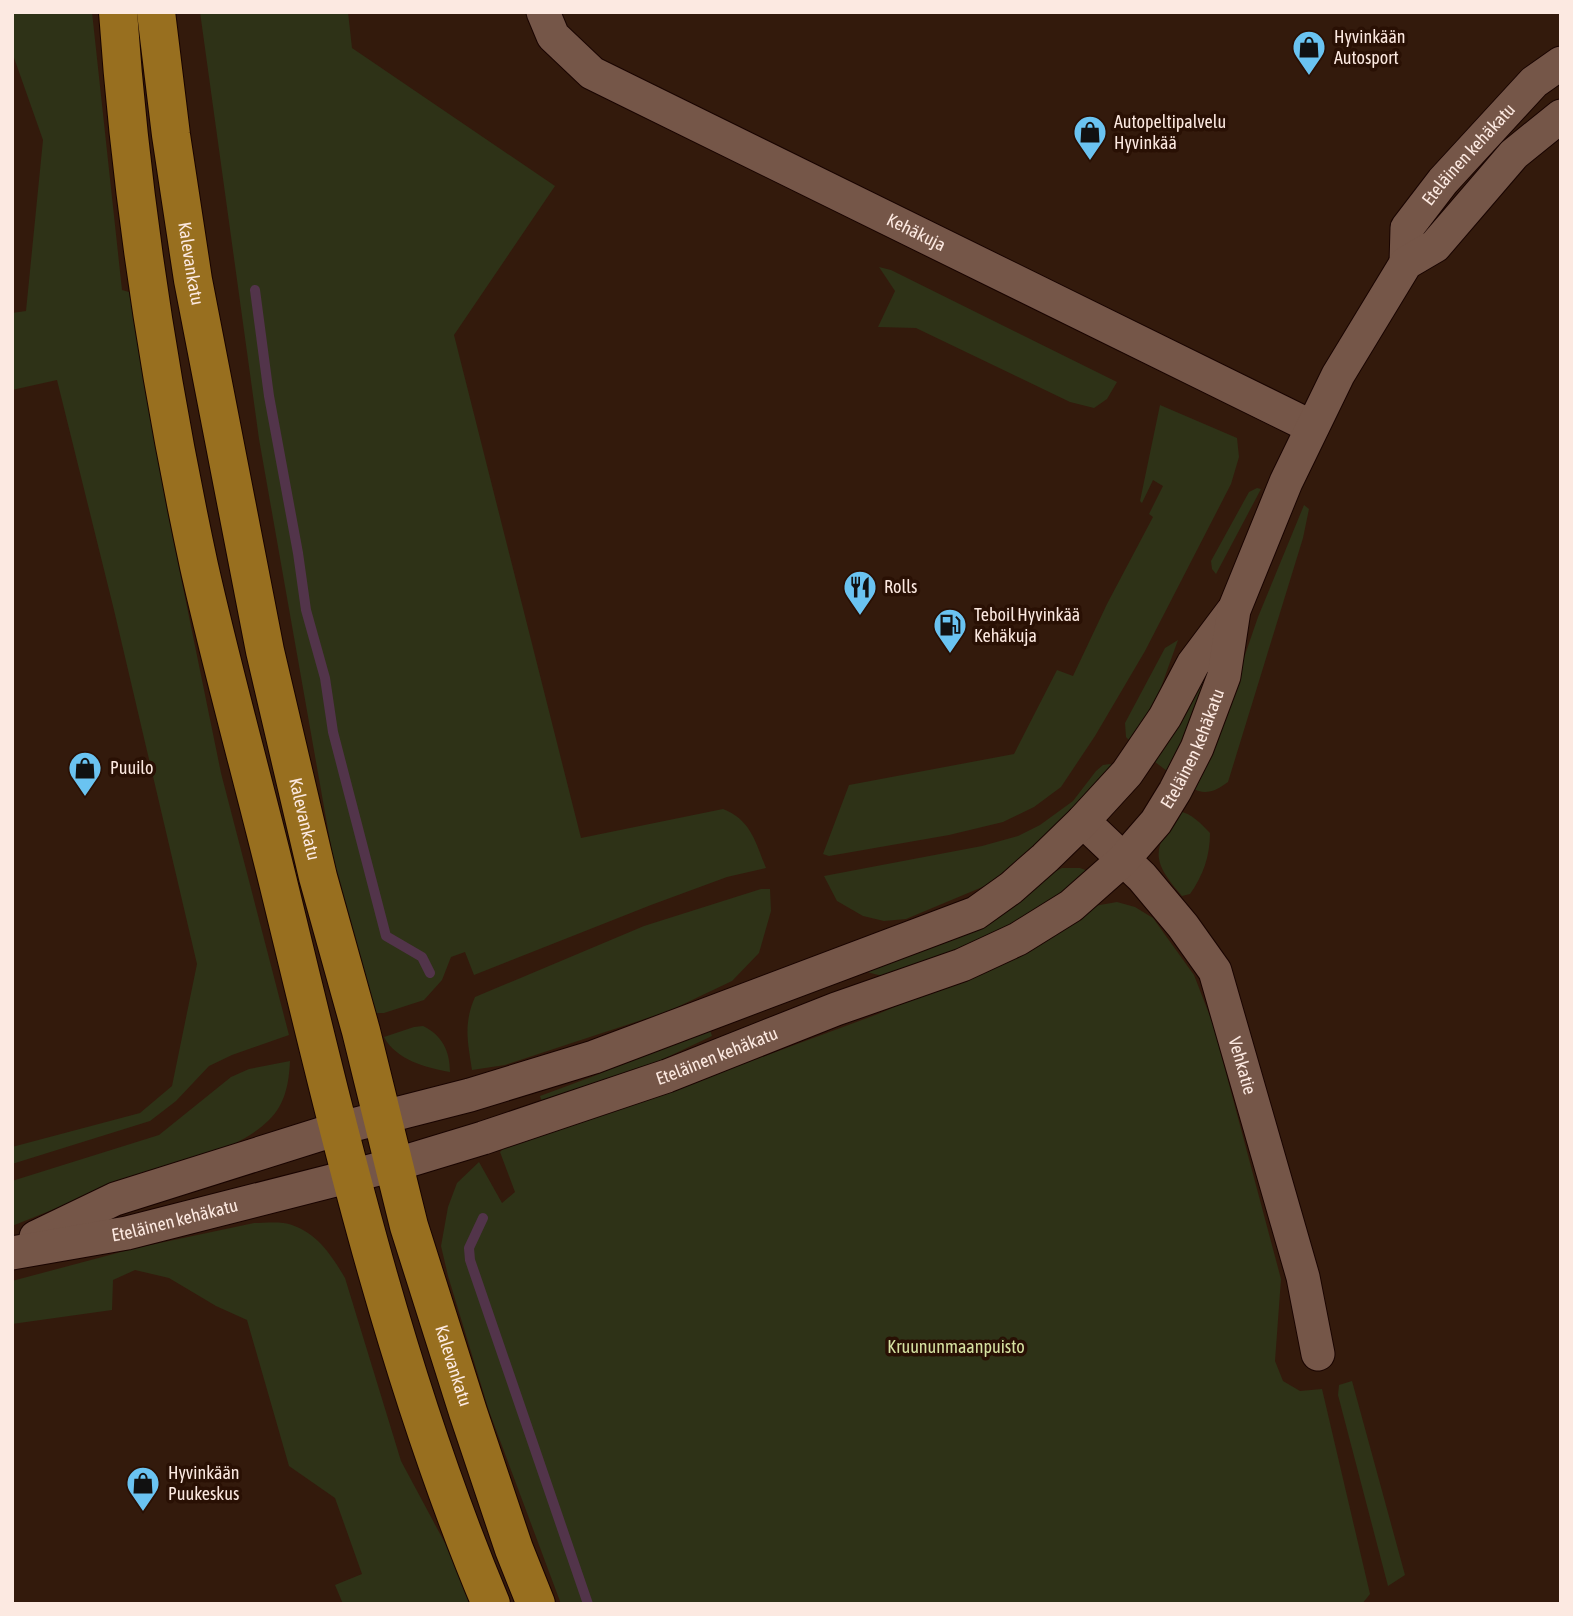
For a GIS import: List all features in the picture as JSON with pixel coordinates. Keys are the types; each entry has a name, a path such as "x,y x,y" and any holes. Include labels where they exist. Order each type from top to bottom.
{"main road":[{"path":"118,12 134,179 148,282 200,566 337,1129 372,1259 432,1449 491,1604"},
{"name":"Kalevankatu","path":"156,12 193,280 265,651 318,877 409,1226 514,1549 536,1604"}],"street":[{"name":"Kehäkuja","path":"543,12 553,36 592,73 1312,426"},
{"name":"Eteläinen kehäkatu","path":"1406,263 1407,228 1443,181 1534,82 1561,63"},
{"name":"Eteläinen kehäkatu","path":"12,1251 128,1233 394,1164 482,1138 667,1076 836,1009 962,965 1018,939 1071,906 1124,860 1156,822 1197,748 1224,676 1234,610 1286,482 1338,374 1406,263 1434,246 1514,155 1561,116"},
{"name":"Eteläinen kehäkatu","path":"12,1251 115,1199 337,1129 470,1095 594,1057 975,913 1011,888 1083,821 1127,774 1165,717 1193,664 1234,610"},
{"name":"Vehkatie","path":"1083,821 1142,877 1215,971 1303,1277 1318,1354"}],"green space":[{"path":"12,12 92,12 122,290 129,292 167,509 221,773 289,1035 209,1066 176,1101 150,1121 12,1164 12,1147 140,1113 172,1086 197,964 57,380 12,390 12,313 26,311 43,140 12,52"},
{"path":"200,12 348,12 352,48 555,186 454,335 581,838 723,809 746,825 766,868 727,877 474,975 465,952 451,957 442,980 424,1000 376,1013 342,909 259,439"},
{"path":"879,267 891,270 1117,382 1107,399 1094,408 1070,402 916,328 878,327 895,291"},
{"path":"1160,405 1237,438 1239,457 1231,484 1145,651 1095,736 1061,787 1034,807 1003,822 949,835 829,856 823,854 849,785 1014,754 1057,670 1073,676 1153,517 1149,514 1163,486 1153,480 1142,503 1140,501"},
{"path":"1261,489 1216,574 1211,561 1249,492"},
{"path":"1304,505 1309,509 1303,538 1228,782 1219,788 1201,792 1192,788 1226,710 1258,617"},
{"path":"1178,640 1154,707 1132,743 1126,737 1125,723 1165,648"},
{"path":"1208,670 1213,672 1171,774 1151,759"},
{"path":"1103,765 1114,766 1044,842 992,883 906,919 884,921 863,916 837,901 824,876 982,846 1018,836 1040,825 1073,801 1096,771"},
{"path":"1178,811 1192,816 1210,833 1209,850 1199,880 1190,894 1182,896 1164,872 1159,854 1164,835"},
{"path":"1062,868 1088,871 1033,913 995,933 896,974 879,975 860,969"},
{"path":"761,889 770,889 771,911 759,953 732,981 669,1011 505,1065 472,1070 468,1025 475,997 644,926"},
{"name":"Kruununmaanpuisto","path":"1117,902 1135,907 1153,918 1194,975 1213,1024 1281,1279 1275,1361 1283,1381 1300,1391 1322,1389 1370,1594 1362,1604 561,1604 489,1411 448,1276 441,1246 448,1207 457,1183 479,1162 502,1203 515,1192 500,1152 505,1147 665,1093 878,1014 997,963 1094,906"},
{"path":"423,1026 444,1044 450,1072 404,1057 389,1045 384,1037"},
{"path":"709,1027 712,1036 657,1062 542,1102 540,1096"},
{"path":"290,1061 287,1085 279,1108 256,1131 227,1147 130,1179 12,1226 12,1181 159,1135 231,1077 249,1069"},
{"path":"254,1223 283,1223 301,1229 317,1240 345,1278 401,1461 446,1545 470,1604 343,1604 335,1585 362,1574 335,1498 289,1466 247,1320 216,1306 169,1278 135,1270 113,1280 112,1310 12,1324 12,1281 136,1248"},
{"path":"1352,1381 1405,1575 1388,1586 1338,1395 1339,1385"}],"waterway":[{"path":"255,290 269,396 306,610 325,678 333,732 386,936 422,957 430,973"},
{"path":"483,1218 469,1248 470,1260 588,1604"}],"place":[{"name":"Hyvinkään Autosport","path":"1309,77"},
{"name":"Autopeltipalvelu Hyvinkää","path":"1090,162"},
{"name":"Rolls","path":"860,617"},
{"name":"Teboil Hyvinkää Kehäkuja","path":"950,655"},
{"name":"Puuilo","path":"85,798"},
{"name":"Hyvinkään Puukeskus","path":"143,1513"}]}
